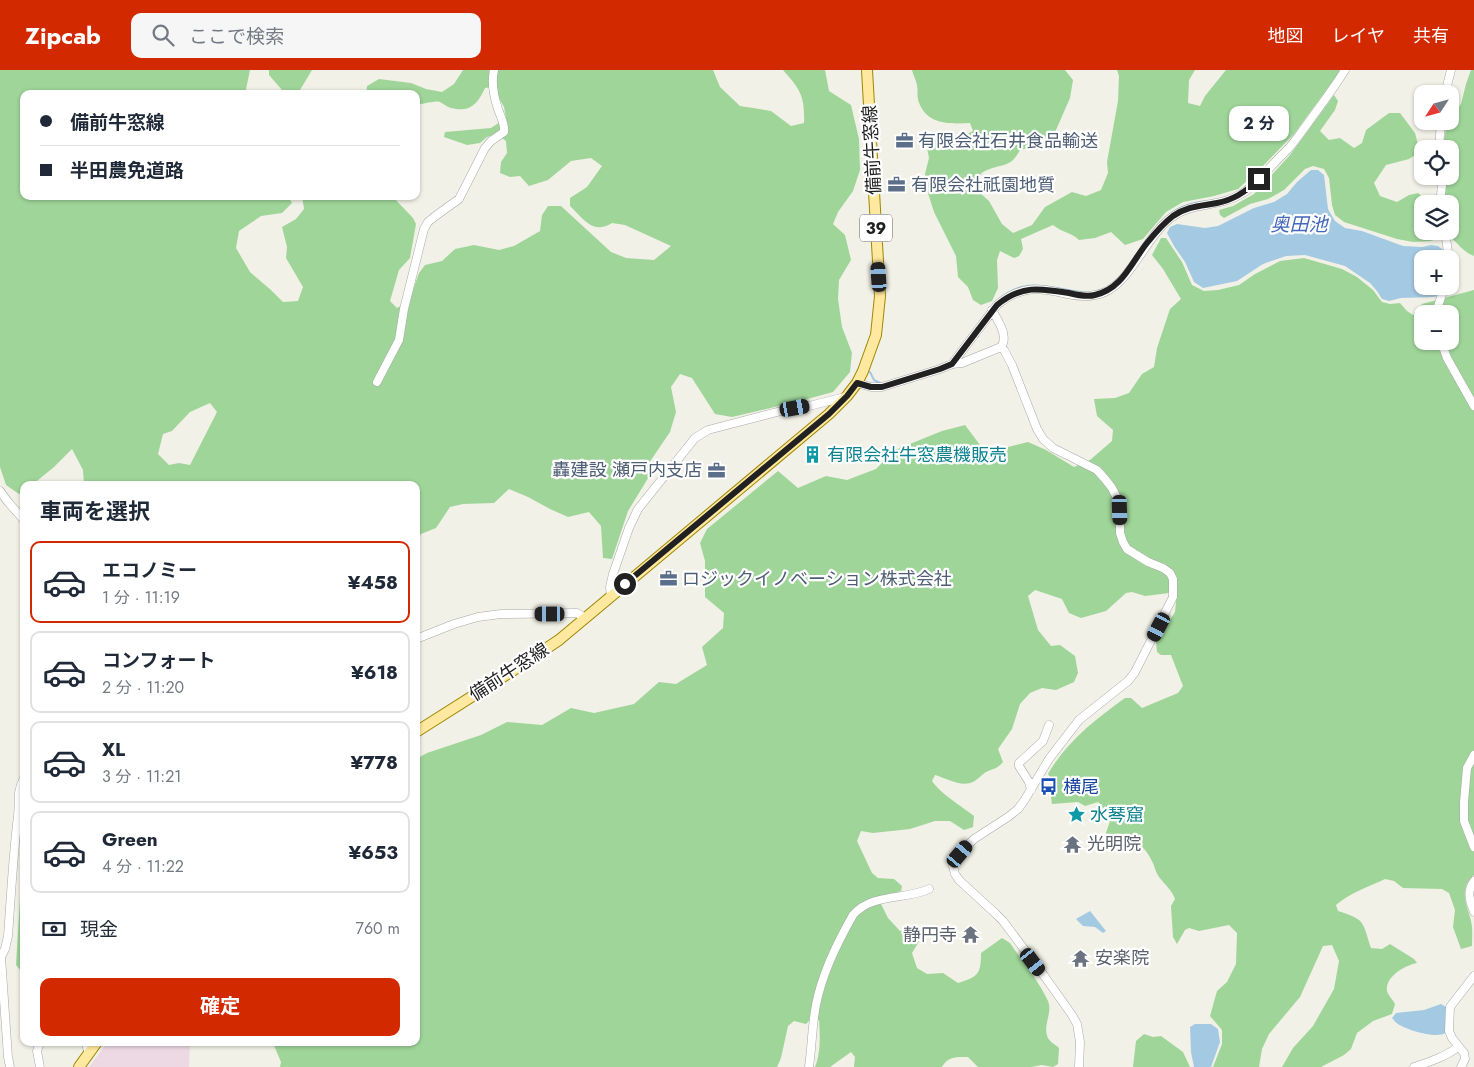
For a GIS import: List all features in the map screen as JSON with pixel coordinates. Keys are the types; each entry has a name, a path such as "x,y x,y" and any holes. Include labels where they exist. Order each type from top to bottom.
{"main road":[{"name":"備前牛窓線","path":"420,729 559,640 821,420 847,396 857,383 876,336 880,296 867,70"},
{"path":"79,1067 94,1046"}],"street":[{"path":"377,382 399,340 404,310 424,229 428,222 459,199 485,148 504,132 504,124 498,110 493,86 494,70"},
{"path":"952,364 992,310 1004,299 1016,293 1035,288 1080,296 1094,296 1107,291 1120,282 1147,243 1165,222 1174,215 1183,210 1229,200 1252,186 1289,148 1334,88 1345,70"},
{"path":"1447,85 1451,70"},
{"path":"857,383 871,387 882,387 952,364 962,363 1001,347 1005,342 1004,336 992,310"},
{"path":"1001,347 1012,365 1037,429 1043,439 1053,448 1097,470 1106,479 1118,500 1120,533 1127,549 1138,557 1163,568 1174,579 1174,597 1128,682 1079,720 1049,759 1018,809 974,839 955,860 953,870 959,880 1003,921 1072,1015 1080,1033 1079,1067"},
{"path":"1444,350 1446,358 1474,406"},
{"path":"611,596 610,587 613,574 629,528 638,509 695,438 708,430 847,396"},
{"path":"0,491 20,515"},
{"path":"420,637 478,617 501,614 577,613 585,618"},
{"path":"1031,790 1029,782 1018,766 1043,741 1049,725"},
{"path":"1474,754 1467,768 1464,821 1474,847"},
{"path":"10,1067 1,957 8,936 19,813 18,793 20,788"},
{"path":"1474,881 1469,889 1474,912"},
{"path":"809,1067 816,1006 821,984 834,951 853,915 857,910 877,900 900,897 929,888"},
{"path":"1461,1067 1465,1059 1464,1053 1458,1047 1449,1031 1450,1007 1474,976"},
{"path":"39,1046 37,1051 40,1067"},
{"path":"87,1046 90,1052"},
{"path":"1414,1067 1429,1062 1458,1047"}],"shaded area":[{"path":"105,1046 190,1046 189,1067 89,1067"}],"green space":[{"path":"0,70 250,70 246,90 20,90 20,200 290,200 292,203 282,213 261,216 239,231 236,248 250,272 283,302 298,301 303,287 286,258 287,247 282,227 296,219 304,209 303,200 396,200 413,218 416,224 410,258 399,270 390,301 397,308 409,301 419,273 425,265 442,261 455,249 474,245 499,250 514,246 540,231 542,215 548,206 561,206 611,252 626,258 654,260 671,246 625,225 612,223 599,227 594,226 584,220 570,206 570,198 587,187 602,166 591,158 571,161 548,180 529,186 520,176 510,177 500,173 501,162 507,153 506,141 497,134 487,137 480,143 467,145 444,137 445,132 491,128 506,118 504,107 493,87 485,88 473,106 458,109 450,108 440,102 420,104 420,90 366,90 367,86 379,79 411,83 426,89 442,92 454,84 463,70 713,70 720,87 740,106 771,111 791,126 804,123 804,106 794,82 783,70 825,70 829,91 851,105 859,139 860,170 853,191 838,212 833,224 845,235 851,260 839,280 838,299 842,327 852,353 850,372 833,392 732,417 715,414 692,378 680,374 671,387 676,412 670,432 649,463 650,475 628,511 612,559 603,558 601,526 589,512 568,517 509,489 494,503 463,504 450,507 436,528 420,536 420,481 84,481 83,470 72,449 37,481 20,481 19,494 6,485 0,467","holes":["210,403 217,412 190,465 179,463 169,465 158,454 163,434 172,431 190,412"]},
{"path":"269,70 312,70 300,90 282,90 269,75"},
{"path":"912,70 1065,70 1073,80 1070,98 1049,146 1041,150 1028,148 1020,150 1009,163 984,172 977,180 979,192 989,201 1002,224 1013,233 1032,225 1045,207 1072,192 1086,196 1101,190 1108,173 1107,162 1118,101 1119,76 1117,70 1195,70 1189,80 1188,103 1200,106 1205,96 1226,70 1341,70 1294,134 1238,189 1183,202 1166,212 1143,239 1125,245 1111,232 1095,238 1079,240 1053,225 1021,239 1023,249 1019,256 1014,258 1000,251 997,260 998,288 992,301 981,305 973,300 968,287 958,277 956,256 934,212 927,190 925,174 929,158 924,133 929,132 941,145 947,146 973,131 970,123 946,123 932,119 926,114 918,100 917,85"},
{"path":"1471,70 1474,70 1474,256 1453,240 1459,240 1459,195 1437,195 1445,185 1459,185 1459,140 1444,140 1446,130 1459,130 1459,107"},
{"path":"1334,95 1338,101 1335,110 1320,131 1329,140 1340,138 1354,148 1362,143 1366,130 1389,113 1400,113 1415,133 1417,140 1414,140 1414,156 1386,165 1374,183 1380,196 1397,202 1409,195 1418,193 1420,195 1414,195 1414,240 1434,240 1413,242 1397,239 1344,222 1335,215 1329,178 1324,169 1313,166 1305,169 1284,190 1268,199 1250,204 1224,218 1220,215 1219,210 1233,206 1254,194 1290,155"},
{"path":"1161,238 1166,238 1182,262 1192,285 1204,291 1239,285 1280,261 1304,258 1342,269 1357,277 1373,290 1382,302 1390,304 1400,303 1407,311 1413,315 1414,314 1414,350 1459,350 1459,305 1421,305 1474,290 1474,875 1469,880 1465,891 1466,903 1472,924 1472,946 1461,949 1453,927 1455,910 1449,893 1442,889 1403,888 1394,881 1385,879 1359,890 1336,905 1338,911 1354,917 1362,923 1371,948 1382,949 1390,944 1414,959 1417,963 1397,972 1389,981 1387,991 1395,1004 1392,1014 1373,1021 1357,1033 1351,1049 1344,1055 1321,1067 1282,1067 1293,1048 1313,1026 1334,989 1339,961 1332,945 1323,946 1300,997 1269,1034 1262,1049 1259,1067 1213,1067 1222,1044 1222,1030 1210,1016 1217,991 1227,982 1236,964 1237,933 1229,925 1199,931 1189,928 1185,930 1177,944 1173,937 1171,906 1175,899 1174,896 1158,875 1146,851 1133,842 1113,842 1106,833 1111,818 1098,802 1085,806 1078,802 1052,804 1051,797 1058,791 1048,774 1073,741 1092,723 1125,698 1131,698 1142,708 1178,693 1183,686 1171,655 1161,655 1157,652 1156,642 1175,612 1176,602 1169,593 1145,596 1132,592 1126,593 1106,611 1081,618 1069,613 1062,599 1035,590 1028,596 1038,630 1051,646 1060,645 1075,656 1078,673 1074,682 1056,690 1042,688 1030,693 1020,704 1012,729 998,749 1003,762 999,766 966,784 957,783 935,775 932,781 936,786 974,816 973,827 964,830 950,821 935,821 910,829 873,833 861,831 857,841 872,873 878,878 894,879 902,886 901,891 883,897 881,904 888,918 900,931 919,932 921,938 912,953 917,968 927,974 943,973 958,983 970,979 977,974 981,953 1002,938 1010,943 1048,1001 1049,1010 1046,1033 1049,1039 1059,1048 1058,1064 1053,1067 1042,1065 1031,1067 978,1067 968,1057 960,1057 950,1059 942,1067 854,1067 855,1057 851,1052 830,1067 815,1067 820,1038 819,1020 811,1019 806,1024 794,1021 788,1026 781,1058 777,1067 280,1067 281,1062 274,1046 420,1046 420,757 481,735 507,722 542,725 571,708 594,713 634,704 659,682 676,684 707,665 702,647 723,628 724,613 705,597 705,561 700,543 707,529 778,471 798,488 826,476 847,480 876,469 895,450 942,431 965,425 980,445 1004,448 1028,442 1046,450 1074,467 1090,460 1112,441 1113,430 1097,416 1094,399 1115,398 1129,393 1142,374 1154,367 1157,348 1170,309 1181,299 1152,255"},
{"path":"20,898 20,970 16,965"},
{"path":"1144,1034 1153,1037 1161,1036 1183,1052 1190,1067 1133,1067 1136,1041"}],"water":[{"name":"奥田池","path":"1311,170 1318,170 1324,175 1328,209 1335,221 1345,228 1362,231 1403,246 1422,247 1431,245 1438,246 1444,250 1414,250 1414,295 1438,296 1401,298 1389,301 1382,299 1370,283 1345,266 1305,255 1286,256 1263,264 1237,281 1203,288 1194,282 1185,262 1167,233 1170,227 1177,224 1205,228 1218,226 1254,208 1274,202 1287,194"},
{"path":"1090,911 1106,931 1103,933 1095,927 1083,926 1076,919"},
{"path":"1441,1004 1446,1007 1445,1033 1441,1035 1408,1029 1398,1024 1392,1018 1396,1013 1424,1010"},
{"path":"1195,1024 1211,1024 1218,1029 1220,1042 1211,1067 1194,1067 1190,1027"}],"waterway":[{"path":"1169,215 1188,205 1209,201"},
{"path":"998,300 1019,288 1039,285 1082,292"},
{"path":"870,372 874,380 882,384"}],"place":[{"name":"有限会社石井食品輸送","path":"904,141"},
{"name":"有限会社祇園地質","path":"897,185"},
{"name":"有限会社牛窓農機販売","path":"813,455"},
{"name":"轟建設 瀬戸内支店","path":"716,470"},
{"name":"ロジックイノベーション株式会社","path":"668,579"},
{"name":"横尾","path":"1049,787"},
{"name":"水琴窟","path":"1076,815"},
{"name":"光明院","path":"1073,844"},
{"name":"静円寺","path":"971,935"},
{"name":"安楽院","path":"1081,958"}],"route":[{"path":"625,584 829,414 857,383 871,387 882,387 952,364 997,305 1016,293 1035,288 1080,296 1094,296 1107,291 1120,282 1147,243 1165,222 1174,215 1183,210 1229,200 1241,194 1259,179"}]}
